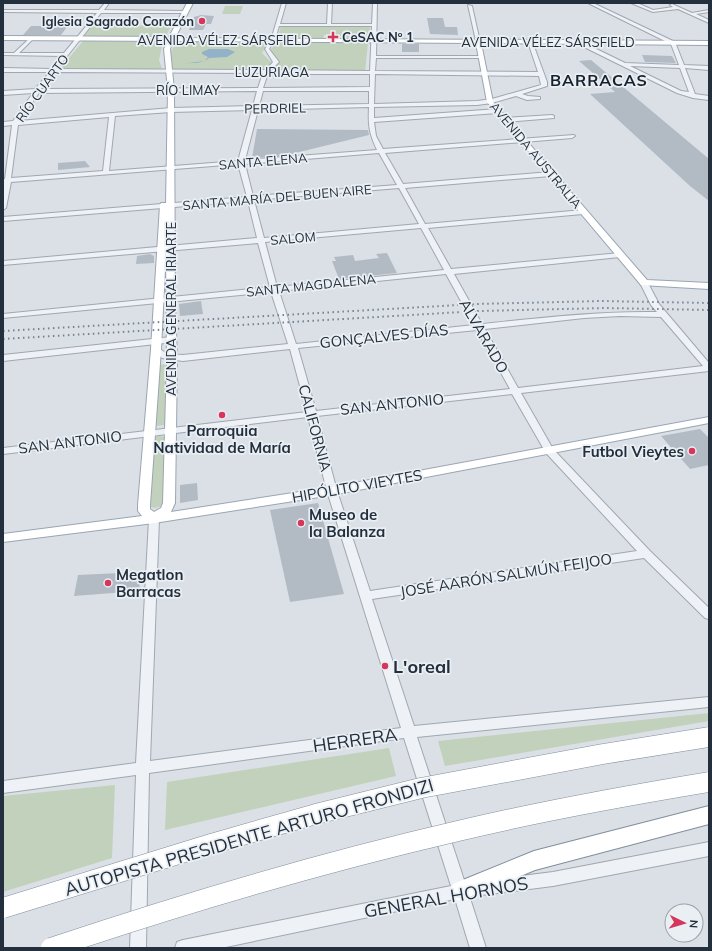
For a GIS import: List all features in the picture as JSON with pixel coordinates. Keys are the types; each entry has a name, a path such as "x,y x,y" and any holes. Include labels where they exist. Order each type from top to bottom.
{"highway":[{"name":"AUTOPISTA PRESIDENTE ARTURO FRONDIZI","path":"3,908 112,873 270,827 395,794 470,778 608,753 709,737"},
{"path":"51,948 147,915 380,850 478,826 709,782"},
{"path":"460,891 534,861 709,815"}],"main road":[{"name":"AVENIDA GENERAL IRIARTE","path":"183,12 186,3"},
{"name":"AVENIDA GENERAL IRIARTE","path":"168,72 162,56 168,40 183,12 190,3"},
{"name":"AVENIDA VÉLEZ SÁRSFIELD","path":"3,38 709,43"},
{"name":"AVENIDA GENERAL IRIARTE","path":"166,249 172,358 169,503 166,510 154,519 144,511 144,505 156,345 157,301 166,249 168,207 168,40"},
{"path":"167,54 175,43 186,40"},
{"name":"AVENIDA AUSTRALIA","path":"478,42 490,101 644,283"},
{"path":"644,283 709,286"},
{"name":"HIPÓLITO VIEYTES","path":"3,538 154,519 332,491 709,420"}],"street":[{"name":"RÍO CUARTO","path":"3,208 15,123 37,91 107,3"},
{"name":"CALIFORNIA","path":"284,3 273,40 267,50 276,62 267,72 260,89 241,162 274,289 293,346 332,491 478,948"},
{"path":"328,25 330,3"},
{"name":"ALVARADO","path":"375,3 371,120 373,136 381,151 549,451 646,554 709,615"},
{"path":"590,3 673,43 693,96"},
{"path":"633,3 653,11 678,8"},
{"path":"666,3 709,20"},
{"path":"672,3 697,15 709,15"},
{"name":"AVENIDA AUSTRALIA","path":"470,6 478,42"},
{"path":"4,12 11,7"},
{"path":"697,15 709,11"},
{"path":"4,12 183,12"},
{"path":"278,24 375,25"},
{"path":"15,54 30,38"},
{"path":"530,42 541,74"},
{"path":"578,42 679,92 709,98"},
{"path":"3,54 66,55"},
{"path":"373,57 425,65 481,57"},
{"path":"622,64 709,68"},
{"name":"LUZURIAGA","path":"3,70 373,73 425,65 484,74 541,74"},
{"name":"PERDRIEL","path":"3,124 168,111 475,103 490,101 541,87 544,85 541,74"},
{"name":"RÍO LIMAY","path":"3,93 37,91 372,89"},
{"path":"517,94 527,98 538,98"},
{"path":"371,120 498,111"},
{"path":"106,173 112,115"},
{"path":"506,120 552,117"},
{"name":"SANTA ELENA","path":"6,181 572,136"},
{"name":"SANTA MARÍA DEL BUEN AIRE","path":"3,219 168,207 551,174"},
{"name":"SALOM","path":"3,263 583,212"},
{"name":"SANTA MAGDALENA","path":"3,316 620,255"},
{"path":"644,283 650,298 709,368"},
{"name":"GONÇALVES DÍAS","path":"172,358 594,315 663,315"},
{"path":"3,358 156,345 171,340"},
{"path":"156,345 161,354 172,358"},
{"name":"SAN ANTONIO","path":"3,450 709,368"},
{"path":"138,948 142,769 154,519"},
{"name":"JOSÉ AARÓN SALMÚN FEIJOO","path":"365,596 646,554"},
{"name":"HERRERA","path":"3,787 409,732 709,702"},
{"name":"GENERAL HORNOS","path":"184,948 460,891 553,879 709,849"}],"green space":[{"path":"225,6 243,6 240,14 222,14"},
{"path":"92,25 171,26 165,38 84,36"},
{"path":"281,25 370,26 369,40 342,40 343,36 324,35 323,39 284,39 278,37"},
{"path":"83,41 163,42 159,60 162,69 59,70"},
{"path":"180,42 268,43 262,53 272,63 264,71 172,70 170,54 173,48"},
{"path":"276,42 368,43 365,72 270,71 278,63 269,52"},
{"path":"163,364 168,366 165,425 156,426 159,366"},
{"path":"153,437 164,437 166,440 164,504 154,508 148,504"},
{"path":"709,713 709,721 445,766 438,741"},
{"path":"389,748 396,776 165,830 167,782"},
{"path":"115,785 112,858 3,892 3,796"}],"water":[{"path":"209,49 228,49 235,52 227,57 209,58 205,61 208,57 202,54 202,52"}],"building":[{"name":"Iglesia Sagrado Corazón","path":"201,15 214,16 211,24 206,24 203,30 189,30 194,17"},
{"path":"427,18 443,18 445,27 457,27 458,35 430,34"},
{"path":"57,23 70,23 61,35 23,35 31,26 55,26"},
{"path":"402,44 419,44 419,52 402,52"},
{"path":"642,55 672,56 676,63 645,62"},
{"path":"591,60 709,159 709,201 690,186 590,94 615,92 579,61"},
{"path":"257,129 368,130 369,135 283,156 252,158"},
{"path":"85,161 90,167 58,170 58,163"},
{"path":"387,253 397,273 339,279 332,261 336,261 334,257 353,255 355,261 379,258 376,254"},
{"path":"150,254 154,256 154,263 136,264 137,256"},
{"path":"201,301 203,314 180,316 179,304"},
{"name":"Futbol Vieytes","path":"700,429 709,438 709,465 690,469 661,436"},
{"path":"197,483 198,500 180,503 180,485"},
{"path":"318,503 344,594 290,602 270,510"},
{"name":"Megatlon Barracas","path":"141,572 139,591 74,596 78,575"}],"railway":[{"path":"3,331 476,304 602,301 709,303"},
{"path":"3,339 479,311 605,308 709,310"}],"place":[{"name":"Iglesia Sagrado Corazón","path":"202,21"},
{"name":"CeSAC Nº 1","path":"333,37"},
{"name":"Parroquia Natividad de María","path":"222,415"},
{"name":"Futbol Vieytes","path":"692,451"},
{"name":"Museo de la Balanza","path":"301,523"},
{"name":"Megatlon Barracas","path":"108,583"},
{"name":"L'oreal","path":"385,666"}],"district":[{"name":"BARRACAS","path":"599,80"}]}
